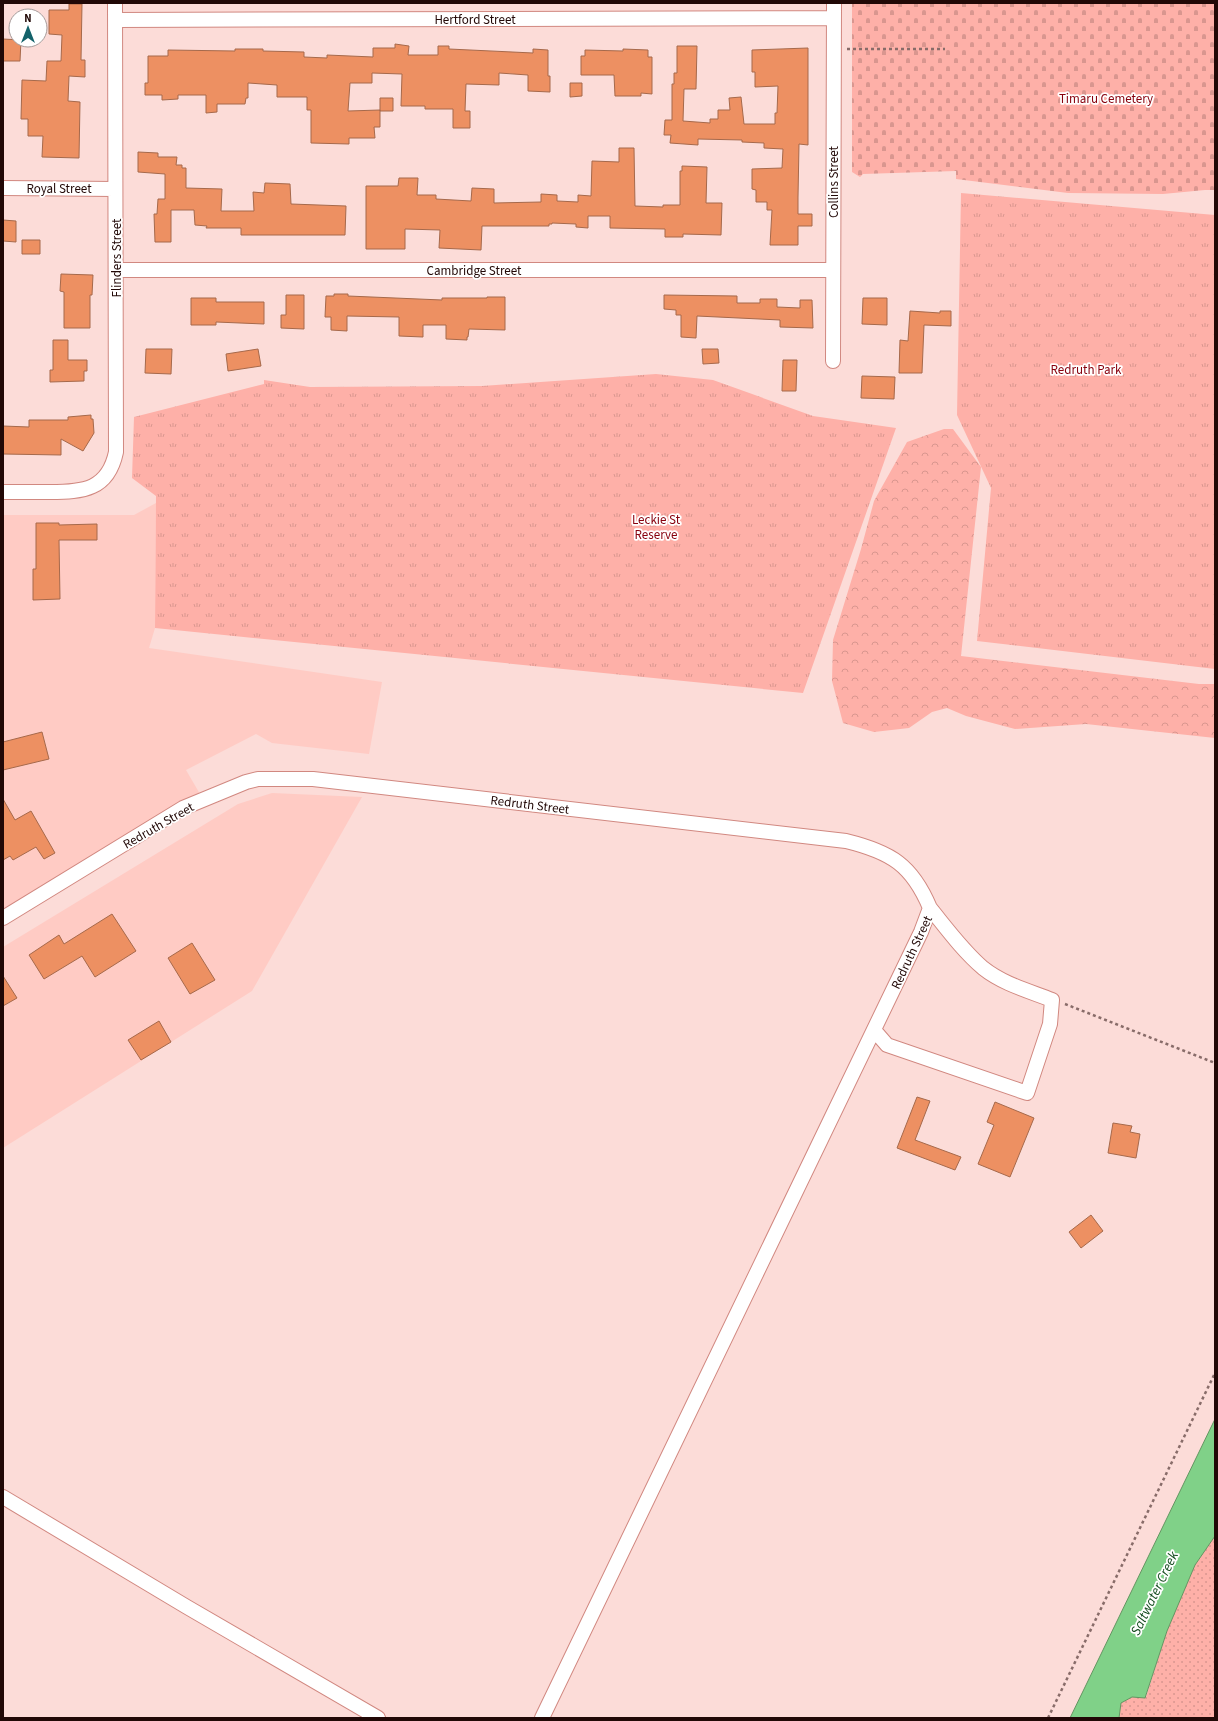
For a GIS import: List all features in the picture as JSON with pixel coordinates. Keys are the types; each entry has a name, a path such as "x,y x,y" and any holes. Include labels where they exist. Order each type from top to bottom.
{"street":[{"name":"Flinders Street","path":"3,492 76,492 93,487 103,479 111,468 116,452 115,3"},
{"name":"Collins Street","path":"833,360 834,3"},
{"name":"Hertford Street","path":"115,20 834,18"},
{"name":"Royal Street","path":"3,188 115,188"},
{"name":"Cambridge Street","path":"116,270 833,270"},
{"name":"Redruth Street","path":"3,918 183,808 246,782 258,779 313,779 846,840 882,853 898,862 912,874 922,889 930,908 921,932 542,1718"},
{"path":"874,1030 887,1045 1027,1093 1050,1024 1052,1000 1010,984 984,968 951,934 930,908"},
{"path":"3,1497 187,1607 378,1718"}],"path":[{"path":"834,49 944,49"},
{"path":"1052,1000 1215,1063"},
{"path":"1048,1718 1215,1373"}],"shaded area":[{"path":"156,503 155,628 149,648 382,682 369,754 272,743 256,734 186,770 200,794 3,909 3,515 134,515"},
{"path":"272,793 362,797 252,991 3,1148 3,947 238,804"}],"green space":[{"name":"Timaru Cemetery","path":"852,3 1215,3 1215,190 1163,194 1068,193 956,179 956,171 863,174 860,177 852,172"},
{"name":"Redruth Park","path":"961,193 1215,215 1215,669 977,641 991,488 957,415"},
{"name":"Leckie St Reserve","path":"656,374 713,380 813,416 896,428 803,693 155,628 156,496 132,478 134,417 264,384 264,380 310,387 482,386"},
{"path":"944,429 953,429 981,467 961,656 1199,684 1215,684 1215,738 1086,724 1015,729 966,716 947,708 932,712 909,728 874,732 843,723 832,681 833,640 874,501 907,442"},
{"path":"1215,1536 1215,1718 1119,1718 1121,1703 1132,1697 1146,1697 1167,1631 1195,1565"}],"water":[{"name":"Saltwater Creek","path":"1215,1419 1215,1536 1195,1565 1167,1631 1145,1698 1132,1697 1121,1703 1119,1718 1070,1718"}],"building":[{"path":"69,4 82,4 81,60 85,60 85,77 69,76 68,101 80,102 79,158 42,157 43,136 28,136 28,119 21,119 22,80 46,81 47,61 61,61 62,35 49,34 49,10 69,10"},
{"path":"3,39 8,39 8,48 21,48 20,61 3,61"},
{"path":"395,44 409,46 408,55 438,55 438,46 449,46 449,49 533,53 533,49 548,50 548,76 550,76 550,92 528,91 528,75 499,73 499,85 466,84 465,111 470,111 470,128 453,128 453,109 425,109 425,106 401,106 402,74 372,73 372,83 350,83 348,111 380,110 380,127 374,127 375,138 349,138 349,144 311,143 311,110 307,110 307,97 277,97 277,85 248,83 248,98 246,98 245,104 217,104 217,112 206,113 206,95 178,95 178,99 162,100 162,95 145,95 145,83 148,83 148,56 168,56 168,50 235,51 235,49 263,49 263,51 304,52 304,57 327,58 327,55 373,57 373,48 395,48"},
{"path":"677,46 697,46 696,89 684,89 683,121 710,123 710,119 718,119 718,110 730,110 729,98 741,97 744,124 775,124 775,113 777,113 778,86 755,87 755,72 752,72 752,50 808,48 808,145 799,144 798,214 812,214 812,226 798,226 798,245 770,245 772,210 767,210 767,202 756,202 756,190 752,189 752,169 782,168 783,149 764,148 764,143 742,142 742,140 698,139 698,145 670,143 671,135 664,135 665,120 672,120 672,84 674,84 674,73 677,73"},
{"path":"623,49 648,50 648,57 652,57 652,94 641,93 641,96 615,96 614,75 581,75 581,56 585,56 585,50 623,51"},
{"path":"570,83 582,83 582,96 570,97"},
{"path":"380,98 393,98 393,111 380,111"},
{"path":"619,148 634,148 635,206 663,207 663,205 680,205 680,171 682,171 682,166 707,167 706,203 722,203 721,235 683,234 683,237 665,237 665,229 610,228 610,216 588,216 588,228 576,227 576,224 552,223 549,224 549,226 482,226 481,250 439,248 440,230 405,229 405,249 366,249 366,186 398,186 399,178 418,178 417,195 436,195 436,199 471,201 472,188 494,189 494,203 541,202 541,194 557,195 557,201 578,202 578,195 591,196 592,161 619,162"},
{"path":"138,152 158,153 158,157 177,157 176,165 182,165 182,168 186,168 186,188 222,189 221,211 254,211 253,192 264,193 265,183 290,184 291,204 346,206 345,235 241,235 241,228 206,228 207,226 195,225 194,210 171,210 171,242 155,242 154,214 157,214 158,199 165,199 165,174 138,172"},
{"path":"3,220 16,221 16,242 3,241"},
{"path":"22,240 40,240 40,254 22,254"},
{"path":"61,274 93,275 92,295 90,295 90,328 64,328 64,292 60,291"},
{"path":"334,294 348,294 348,296 442,300 442,298 505,297 505,330 469,329 467,340 446,339 446,325 423,325 423,337 399,336 399,317 347,316 347,331 331,330 331,317 325,317 326,296 334,296"},
{"path":"286,295 304,295 304,329 281,328 281,315 286,315"},
{"path":"664,295 737,296 737,303 760,303 760,299 777,299 777,307 800,308 800,300 812,300 813,328 780,327 780,320 697,316 696,338 681,337 681,315 676,315 676,310 664,309"},
{"path":"191,298 216,298 216,302 264,302 264,324 216,322 216,325 191,325"},
{"path":"863,298 887,298 887,325 862,324"},
{"path":"910,311 940,313 940,311 951,311 951,326 924,325 922,373 899,373 900,340 908,341"},
{"path":"53,340 68,340 68,360 87,360 87,371 84,371 84,381 50,382 50,370 53,370"},
{"path":"146,349 172,349 171,374 145,373"},
{"path":"258,349 261,366 228,371 226,354"},
{"path":"702,349 718,349 719,363 703,364"},
{"path":"783,360 797,360 796,391 782,391"},
{"path":"862,376 895,377 894,399 861,398"},
{"path":"91,415 91,419 93,419 94,433 83,451 61,439 61,455 3,454 3,426 29,427 29,420 68,420 68,417"},
{"path":"36,523 59,523 59,525 97,524 97,540 59,540 60,599 33,600 33,569 36,569"},
{"path":"42,732 49,759 3,770 3,742"},
{"path":"3,799 15,820 31,811 55,853 44,859 36,847 13,860 10,856 3,860"},
{"path":"112,914 136,951 95,977 82,956 44,979 29,955 59,935 64,944"},
{"path":"192,943 215,980 190,994 168,958"},
{"path":"3,976 17,998 3,1006"},
{"path":"159,1021 171,1042 141,1060 128,1040"},
{"path":"917,1097 930,1101 915,1140 961,1157 955,1170 897,1148"},
{"path":"995,1102 1034,1118 1010,1177 978,1164 994,1125 987,1122"},
{"path":"1113,1123 1132,1126 1130,1132 1140,1134 1136,1158 1108,1153"},
{"path":"1091,1215 1103,1231 1081,1248 1069,1232"}]}
